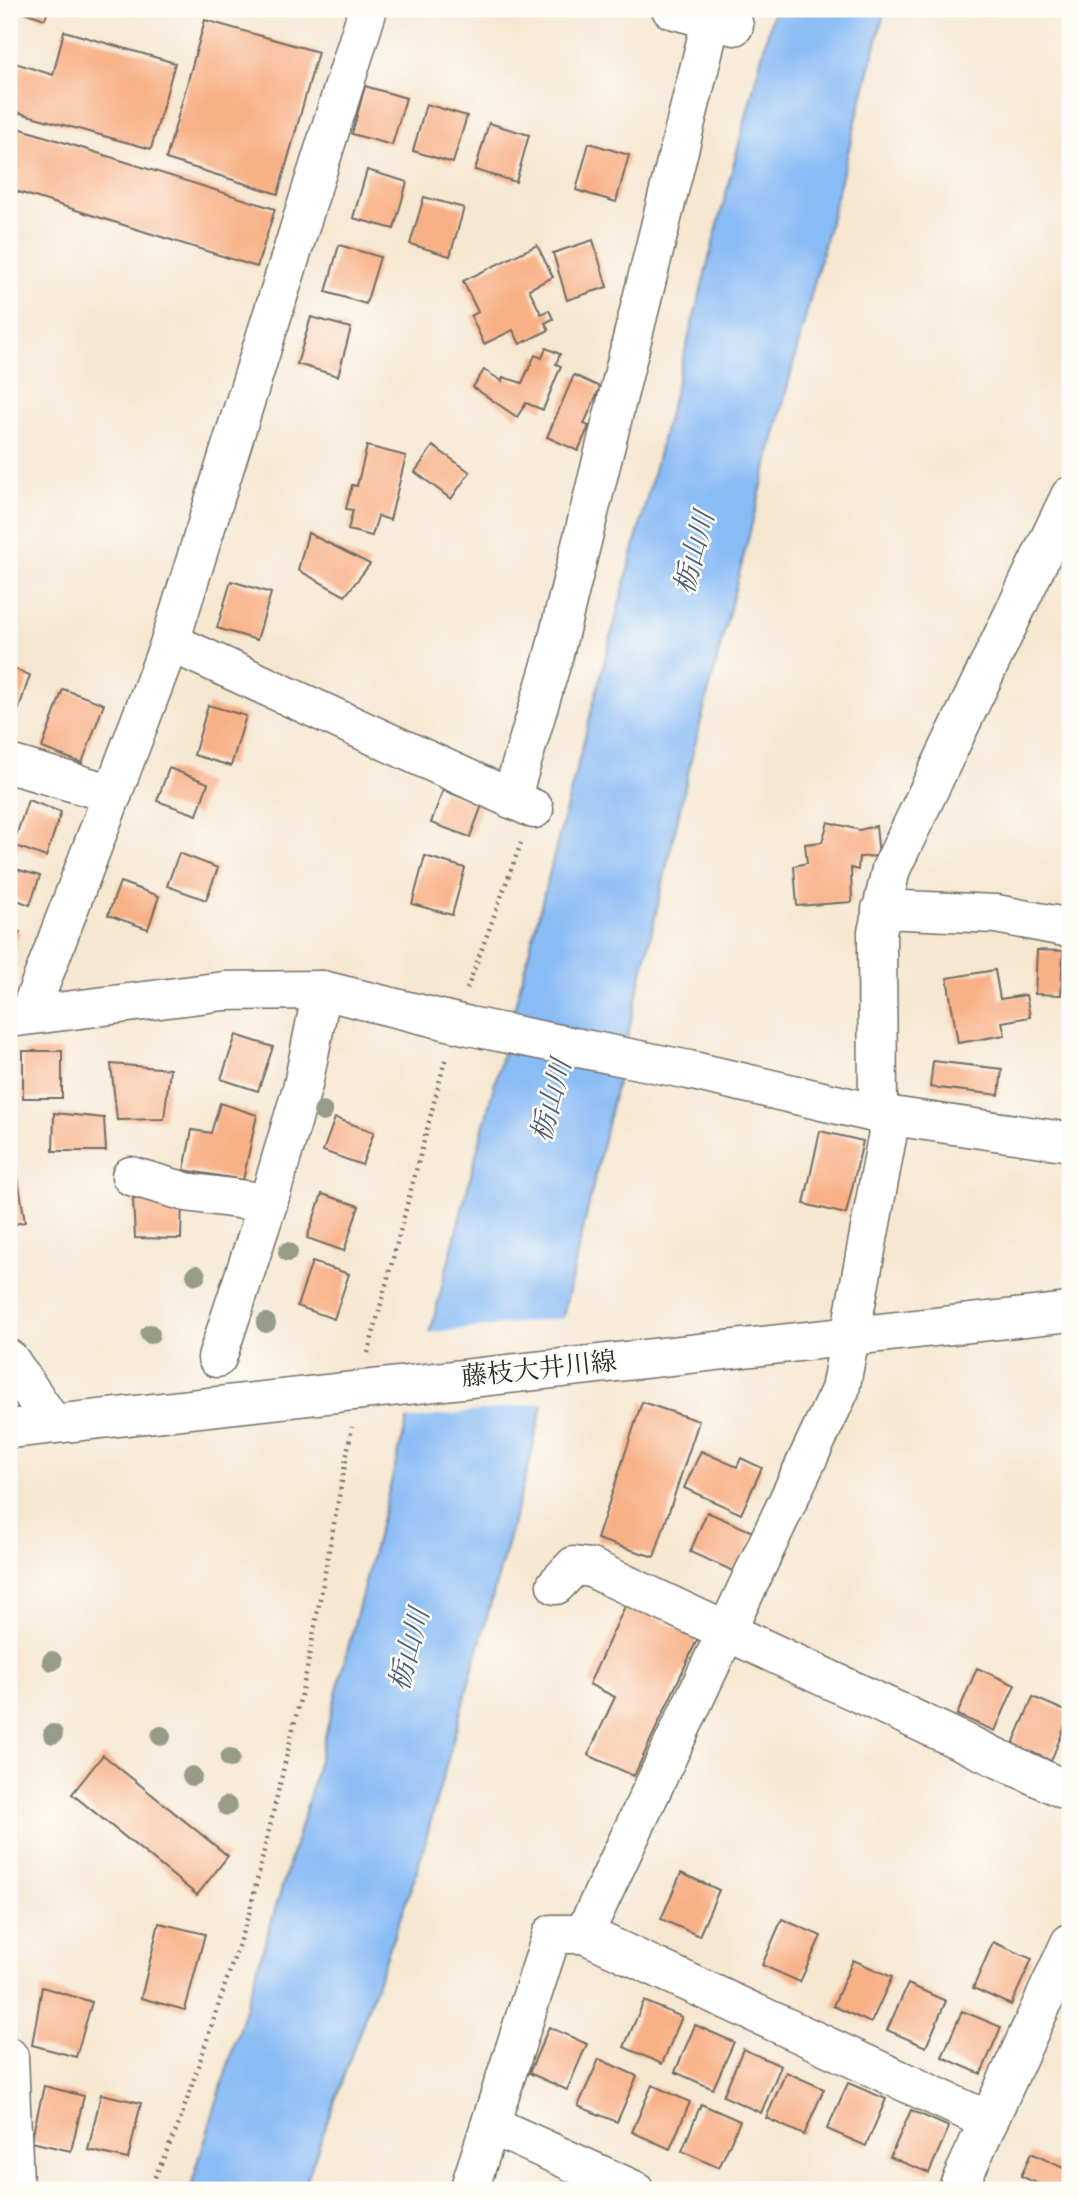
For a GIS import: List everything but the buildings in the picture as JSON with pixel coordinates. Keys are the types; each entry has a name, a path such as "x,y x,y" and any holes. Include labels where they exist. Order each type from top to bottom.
{"street":[{"path":"368,9 170,642 113,794 19,1016 224,991 322,990 462,1024 689,1070 885,1115 1070,1142"},
{"path":"170,642 523,804 556,645 720,18 671,9"},
{"path":"584,1934 841,1390 885,1115 877,932 891,869 1070,496"},
{"path":"9,764 113,794"},
{"path":"881,909 996,915 1070,928"},
{"path":"218,1358 303,1085 322,990"},
{"path":"131,1176 186,1192 268,1203"},
{"name":"藤枝大井川線","path":"9,1429 1070,1312"},
{"path":"9,1359 53,1424"},
{"path":"556,1585 574,1566 591,1568 1070,1793"},
{"path":"469,2190 552,1934 584,1934 989,2121"},
{"path":"957,2190 1070,1943"},
{"path":"9,2057 14,2184 9,2183"},
{"path":"491,2125 634,2190"}],"path":[{"path":"149,2190 179,2124 250,1910 306,1674 368,1388 462,1024"}],"water":[{"name":"栃山川","path":"774,9 885,9 693,752 529,1464 417,1871 303,2190 190,2190 309,1798"}],"pier":[{"path":"566,1318 546,1403 404,1420 427,1333"}]}
